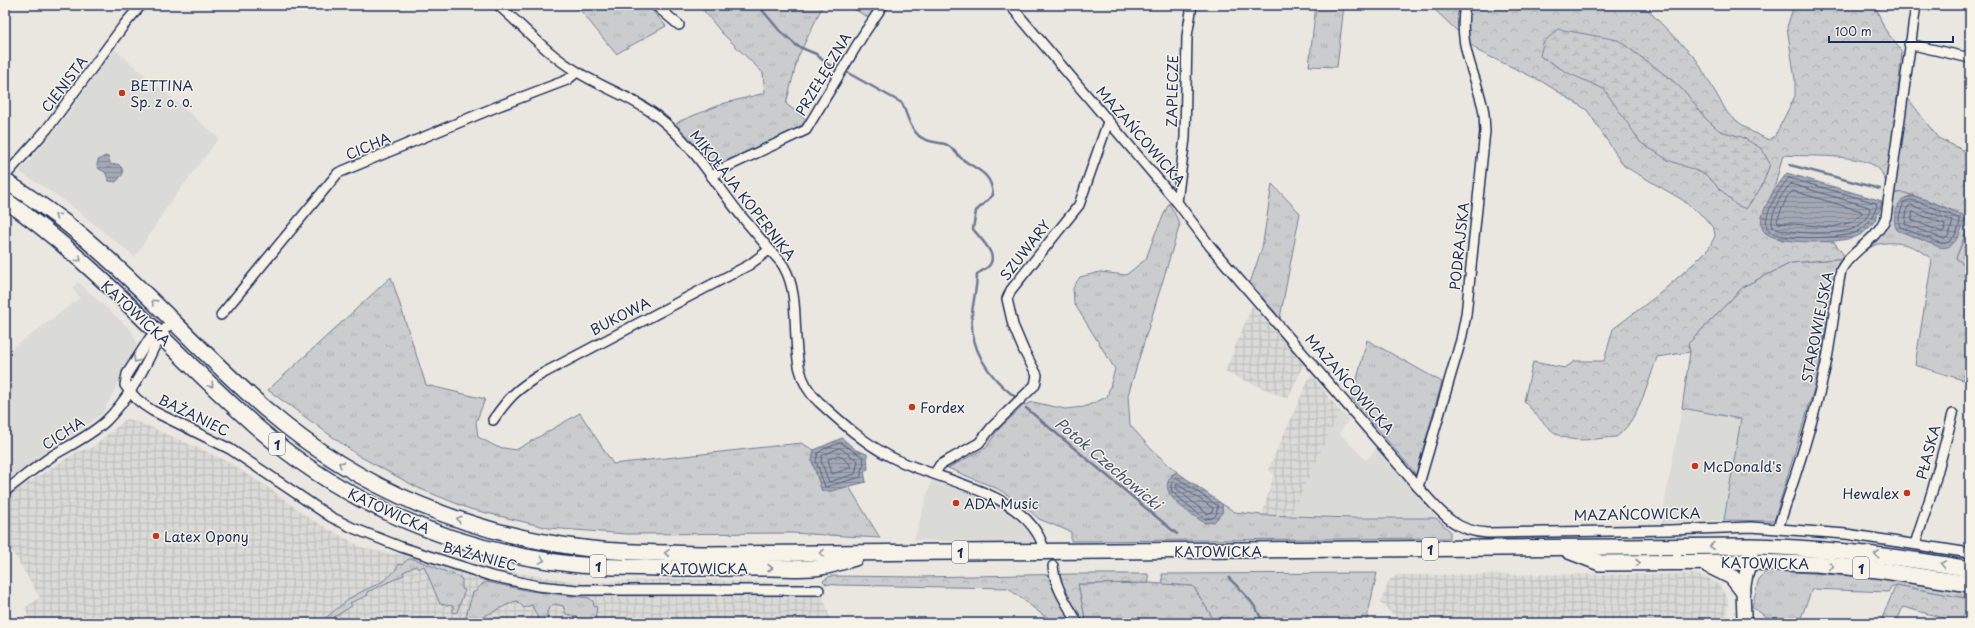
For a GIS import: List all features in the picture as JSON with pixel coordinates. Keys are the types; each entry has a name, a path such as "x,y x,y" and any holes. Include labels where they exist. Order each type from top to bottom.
{"main road":[{"name":"KATOWICKA","path":"5,181 81,235 268,412 310,444 350,470 391,492 466,522 543,541 616,552 706,554 1751,546 1811,548 1877,554 1970,569"},
{"name":"KATOWICKA","path":"5,200 66,247 160,334 220,394 258,429 299,461 362,500 408,522 461,541 497,551 549,562 601,566 820,568 875,553"},
{"name":"KATOWICKA","path":"1561,548 1600,563 1750,562 1816,564 1878,570 1970,584"},
{"path":"1702,563 1732,576 1743,591"}],"street":[{"name":"CIENISTA","path":"5,176 47,129 124,25 141,5"},
{"name":"MIKOŁAJA KOPERNIKA","path":"498,5 563,63 577,72 633,100 656,115 684,140 702,161 712,177 784,267 791,287 801,378 817,401 868,443 891,457 992,496 1014,509 1037,533 1045,552"},
{"path":"655,5 679,26"},
{"name":"PRZEŁĘCZNA","path":"712,177 722,169 806,130 863,35 883,5"},
{"name":"MAZAŃCOWICKA","path":"1010,5 1108,122 1178,202 1210,246 1418,487 1454,524 1475,532 1670,530 1751,527"},
{"name":"ZAPLECZE","path":"1178,202 1185,138 1187,36 1192,5"},
{"name":"PODRAJSKA","path":"1418,487 1461,340 1466,315 1485,131 1483,105 1464,47 1462,19 1465,5"},
{"name":"STAROWIEJSKA","path":"1778,528 1796,475 1819,394 1826,362 1841,270 1844,264 1876,235 1886,217 1909,44 1916,5"},
{"path":"1909,44 1970,58"},
{"name":"CICHA","path":"221,316 338,173 496,107 567,80 577,72"},
{"name":"SZUWARY","path":"936,474 940,465 979,443 1035,385 1036,375 1013,325 1007,299 1011,290 1079,205 1108,122"},
{"name":"BUKOWA","path":"493,420 507,399 519,388 540,374 750,265 769,250"},
{"name":"CICHA","path":"5,491 52,456 83,438 106,421 130,392 149,362 160,334 173,321"},
{"name":"BAŻANIEC","path":"130,392 143,405 153,411 247,458 331,517 353,528 401,547 491,576 538,586 577,590 819,590"},
{"name":"PŁASKA","path":"1915,544 1932,492 1954,414"},
{"path":"1743,620 1743,591 1750,562 1751,527 1846,534 1970,553"},
{"path":"1743,620 1754,579 1750,562"},
{"path":"1053,566 1054,578 1060,592 1078,623"}],"shaded area":[{"path":"114,49 219,138 169,204 135,257 64,200 20,172 64,119"},
{"path":"78,282 131,330 137,344 103,413 13,479 5,471 5,354 80,298 72,288"},
{"path":"1252,306 1304,364 1288,399 1225,372"},
{"path":"1311,374 1340,411 1291,516 1262,515 1274,474 1268,470"},
{"path":"1682,408 1742,419 1724,520 1661,523"},
{"path":"1340,411 1349,419 1339,433 1366,460 1377,449 1436,518 1291,516"},
{"path":"126,419 137,421 227,461 272,490 309,518 361,547 382,552 585,583 672,579 826,584 823,595 831,623 31,623 25,608 40,597 5,540 5,497 77,452 93,447"},
{"path":"932,479 992,502 1011,513 1027,528 1032,536 1033,545 914,540"},
{"path":"1694,574 1709,578 1719,585 1728,599 1727,623 1403,623 1380,603 1390,579 1398,575"}],"green space":[{"path":"576,5 647,5 666,26 616,54"},
{"path":"699,5 823,5 798,57 786,104 807,120 796,130 713,167 696,146 675,125 680,121 725,103 765,93 763,73 722,33"},
{"path":"847,5 875,5 869,18"},
{"path":"1316,5 1344,5 1337,67 1309,66"},
{"path":"1430,5 1643,5 1696,59 1728,114 1752,132 1769,140 1775,136 1795,96 1795,80 1787,27 1794,5 1875,5 1884,28 1902,52 1888,186 1879,169 1860,160 1834,157 1783,155 1774,189 1762,218 1781,240 1834,242 1846,258 1791,263 1744,286 1688,344 1690,352 1657,357 1636,412 1623,431 1616,437 1575,440 1563,437 1547,426 1524,401 1533,362 1565,368 1575,361 1604,361 1613,329 1658,295 1693,264 1709,248 1715,236 1714,229 1704,217 1681,199 1624,166 1587,110 1541,81 1478,51"},
{"path":"1558,29 1618,40 1672,80 1686,93 1707,120 1720,131 1742,137 1762,149 1770,164 1762,186 1746,209 1736,205 1705,174 1668,160 1641,143 1604,89 1568,73 1540,56 1543,43"},
{"path":"1907,97 1938,138 1965,151 1970,147 1970,222 1967,218 1960,214 1930,201 1905,193 1893,194"},
{"path":"1272,184 1300,213 1280,318 1250,283 1262,248"},
{"path":"1904,192 1912,196 1903,199 1898,206 1964,218 1963,215 1969,219 1970,222 1956,258 1970,269 1970,346 1963,380 1915,365 1932,260 1927,255 1915,248 1908,245 1893,243 1872,246 1862,253 1870,244 1893,194"},
{"path":"1169,203 1180,224 1128,395 1130,425 1151,449 1177,472 1171,475 1222,513 1222,504 1235,512 1262,515 1353,518 1436,518 1450,531 1450,538 1071,541 1071,532 1039,519 1022,504 998,489 948,468 986,448 998,430 1024,405 1033,402 1065,409 1084,407 1107,397 1115,369 1074,303 1073,288 1080,277 1100,272 1126,275 1146,259"},
{"path":"1970,225 1970,269 1956,258"},
{"path":"1846,258 1839,263 1837,268 1816,382 1774,521 1724,520 1741,419 1682,408 1690,352 1688,344 1744,286 1791,263"},
{"path":"391,277 426,385 485,399 476,422 478,437 497,447 516,450 580,413 613,464 801,443 814,450 812,461 822,491 831,491 848,485 880,538 792,533 627,534 549,528 470,509 418,488 359,456 268,390"},
{"path":"1367,340 1442,382 1416,474 1352,399"},
{"path":"408,559 414,559 462,579 462,589 465,590 457,612 453,613 453,606 440,604 424,566 418,569 416,566 403,572 404,575 367,592 368,595 350,603 352,606 334,617 336,620 330,623 320,623 352,597 390,576 399,564 402,565"},
{"path":"1768,570 1894,579 1970,591 1970,599 1896,585 1891,587 1888,592 1812,589 1799,623 1775,623 1752,607 1759,578"},
{"path":"1377,573 1366,623 1216,623 1193,586 1163,584 1162,574"},
{"path":"1148,574 1149,583 1078,584 1086,623 1053,623 1008,588 838,585 826,584 823,581 830,576 921,577"},
{"path":"487,582 530,591 589,598 593,601 594,606 597,607 595,618 592,623 577,623 578,617 566,614 563,606 554,604 547,611 547,623 540,623 532,605 524,608 517,601 470,623 464,623 473,592 475,592 482,584"},
{"path":"1149,583 1193,586 1216,623 1086,623 1078,584"},
{"path":"1896,585 1970,599 1970,623 1955,623 1954,621 1903,607 1896,623 1880,623"}],"water":[{"path":"105,156 108,157 111,165 118,164 122,168 123,174 116,182 109,181 105,172 99,169 97,165 98,160"},
{"path":"1787,173 1882,201 1877,216 1868,229 1860,235 1852,238 1825,242 1809,242 1780,239 1769,235 1763,230 1761,224 1762,217 1769,200"},
{"path":"1912,196 1963,215 1965,221 1953,244 1944,248 1939,247 1897,230 1894,220 1899,204 1903,200"},
{"path":"842,438 856,450 867,454 868,469 864,471 866,482 831,491 822,491 812,461 814,450"},
{"path":"1177,472 1222,504 1222,513 1214,522 1205,523 1174,500 1169,493 1167,486 1170,479"}],"waterway":[{"name":"Potok Czechowicki","path":"758,5 779,30 797,46 816,54 827,64 836,68"},
{"name":"Potok Czechowicki","path":"848,73 902,103 911,125 919,136 928,141 947,145 961,158 982,172 989,181 992,187 993,195 976,211 973,229 989,249 992,260 990,265 977,274 972,326 977,350 982,360 996,380 1014,396"},
{"path":"1790,165 1880,189"},
{"name":"Potok Czechowicki","path":"1026,408 1177,534"},
{"name":"Potok Czechowicki","path":"1229,578 1253,604 1263,623"}],"place":[{"name":"BETTINA Sp. z o. o.","path":"122,93"},
{"name":"Fordex","path":"912,407"},
{"name":"McDonald's","path":"1695,466"},
{"name":"Hewalex","path":"1907,493"},
{"name":"ADA Music","path":"956,503"},
{"name":"Latex Opony","path":"156,536"}]}
